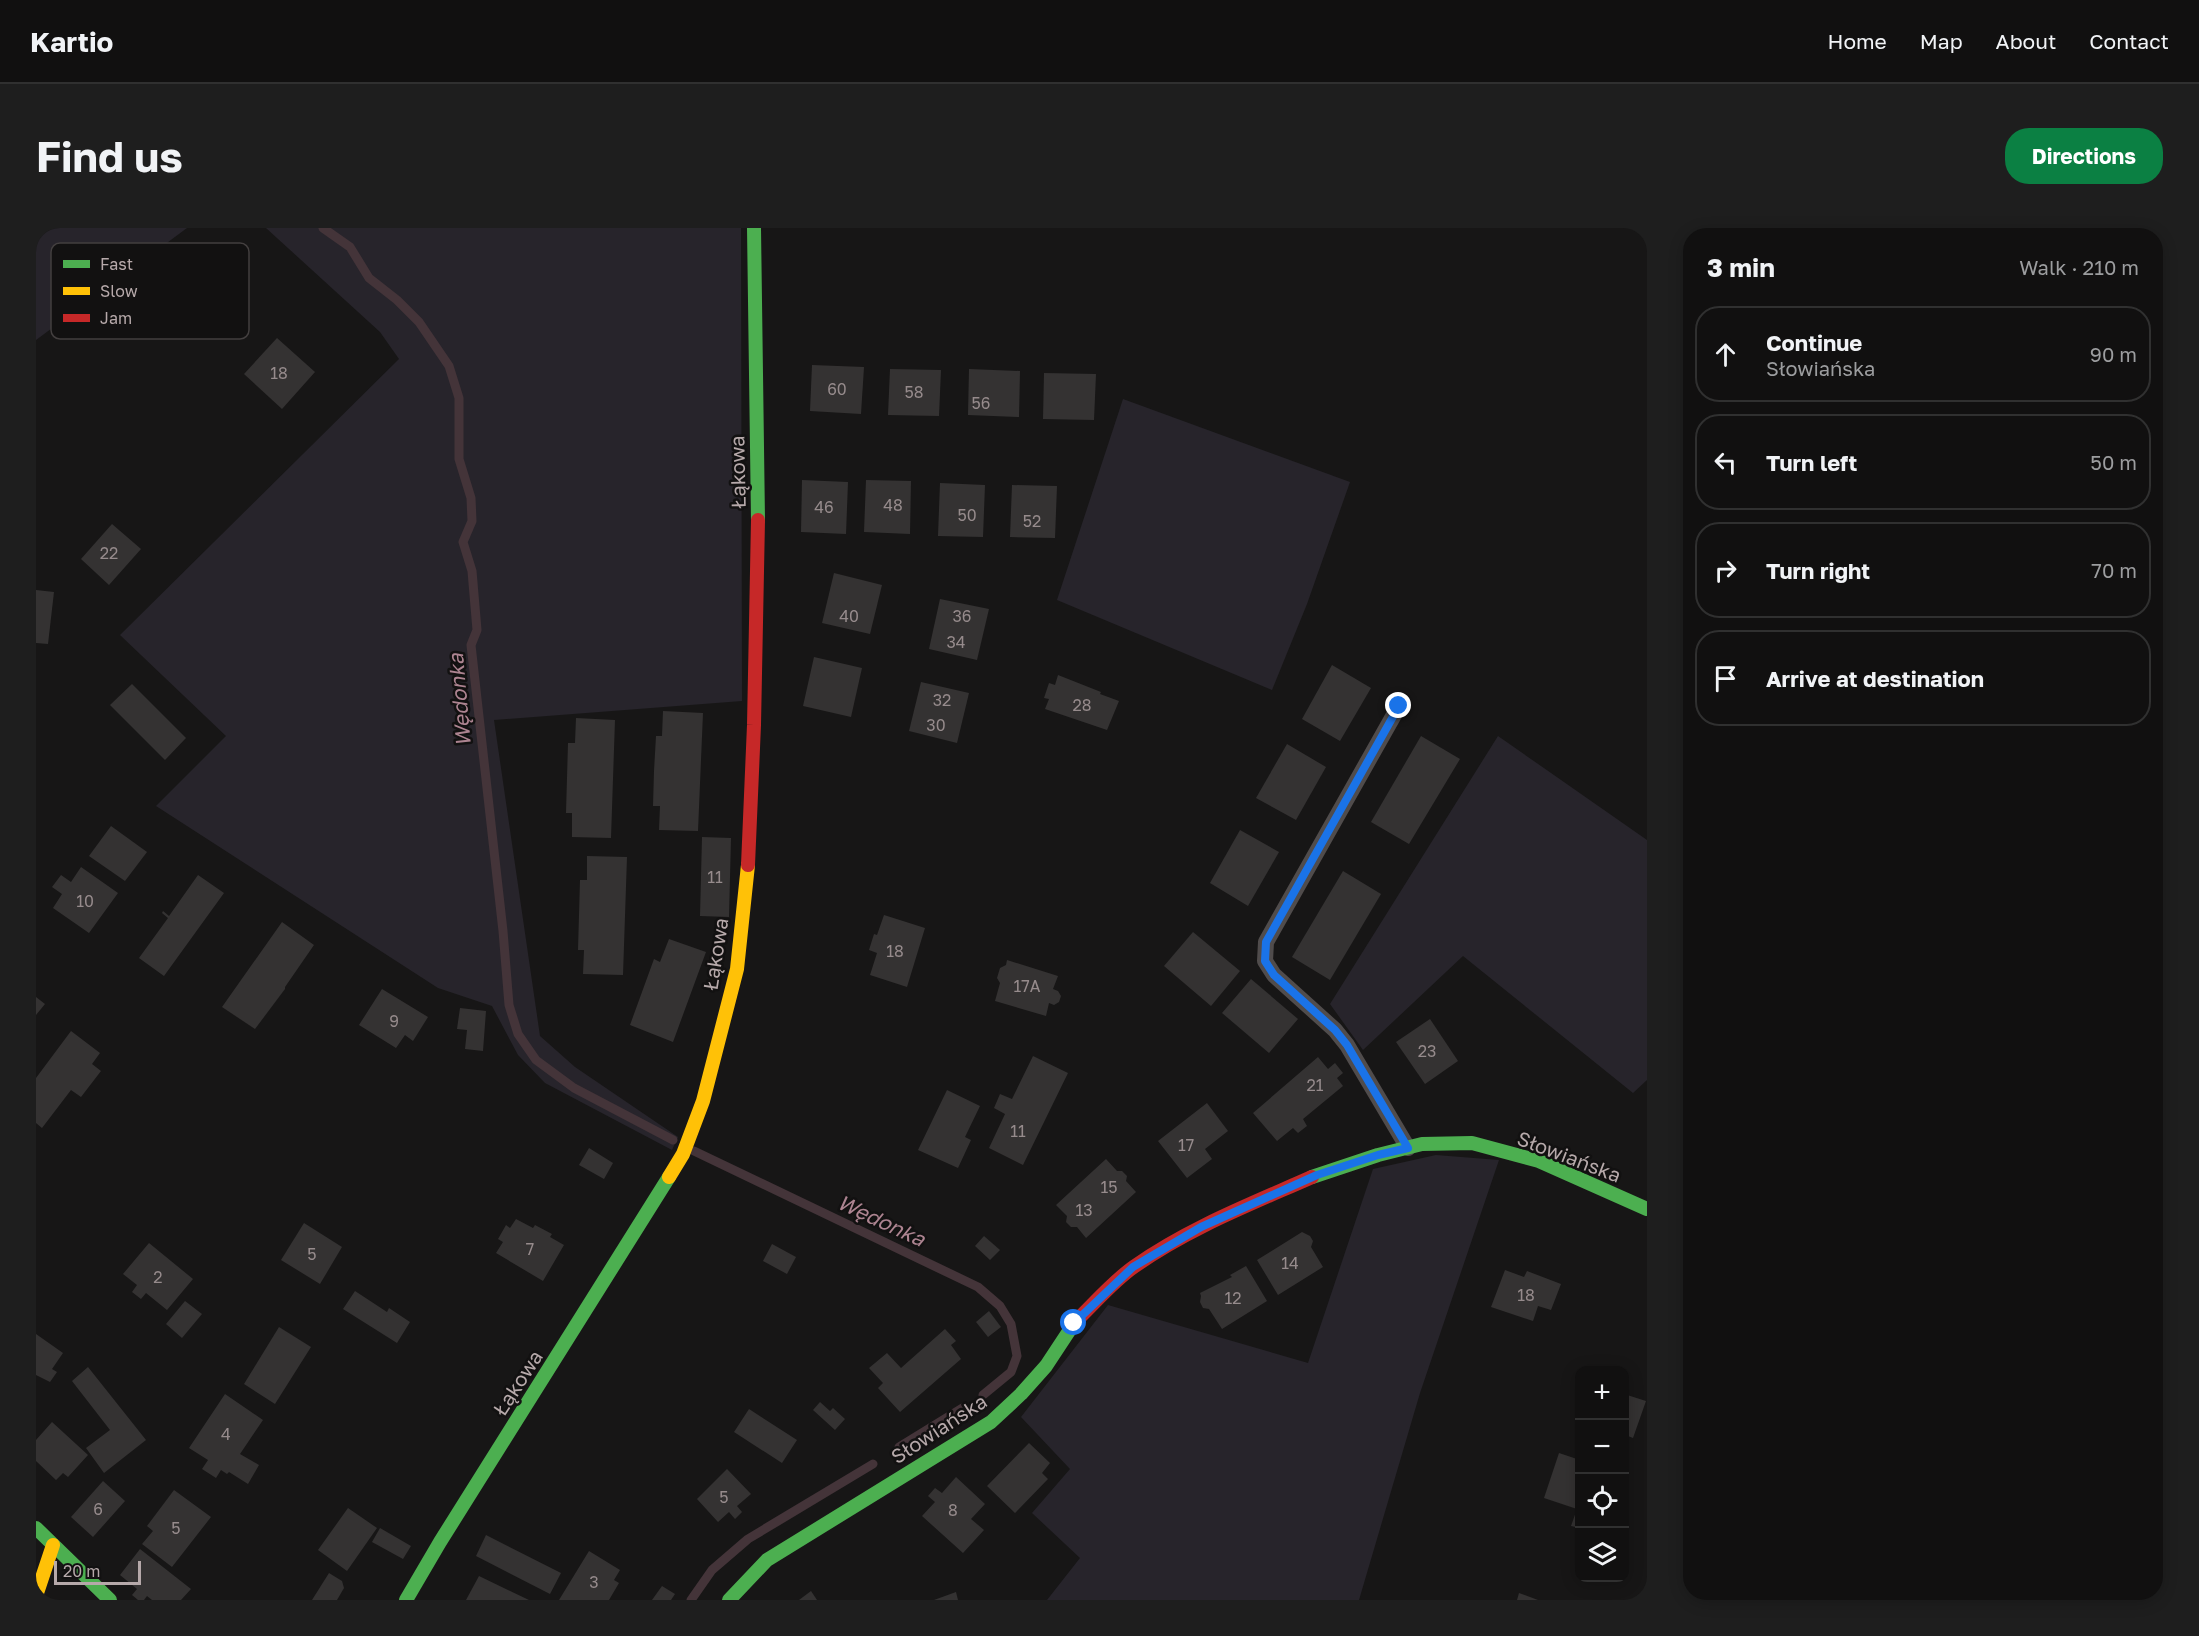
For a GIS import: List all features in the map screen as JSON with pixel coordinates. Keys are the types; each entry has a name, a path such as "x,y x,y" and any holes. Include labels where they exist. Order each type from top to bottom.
{"street":[{"name":"Łąkowa","path":"406,1600 683,1154 702,1101 737,969 748,870 754,725 758,522 754,228"},
{"name":"Słowiańska","path":"729,1600 767,1560 991,1422 1046,1366 1074,1323 1133,1267 1174,1241 1214,1220 1317,1175 1378,1155 1422,1144 1472,1143 1539,1161 1647,1209"},
{"path":"36,1528 110,1600"},
{"path":"36,1596 53,1545"}],"lane":[{"path":"1399,706 1266,942 1265,961 1274,975 1335,1030 1347,1045 1408,1148"}],"shaded area":[{"path":"36,228 187,228 167,243 51,243 51,329 36,340"},
{"path":"266,228 741,228 742,701 494,720 540,1036 575,1067 678,1137 672,1150 545,1083 518,1055 492,1006 438,988 156,806 226,736 120,635 399,359 380,332"},
{"path":"1123,399 1350,482 1307,604 1272,690 1057,600"},
{"path":"1498,736 1647,840 1647,1080 1633,1093 1463,956 1363,1050 1330,1004"},
{"path":"1436,1155 1499,1160 1420,1393 1359,1600 1047,1600 1080,1558 1032,1513 1070,1469 1021,1417 1108,1305 1308,1363 1373,1169"}],"building":[{"path":"277,338 315,372 282,409 244,374"},
{"path":"812,365 864,367 861,414 810,411"},
{"path":"890,369 941,370 939,416 888,415"},
{"path":"969,369 1020,371 1019,417 968,415"},
{"path":"1044,373 1096,374 1094,420 1043,419"},
{"path":"802,480 848,482 846,534 801,532"},
{"path":"866,480 911,481 910,534 864,532"},
{"path":"940,483 985,485 983,537 938,536"},
{"path":"1012,485 1057,486 1055,538 1010,537"},
{"path":"112,524 141,549 109,585 81,559"},
{"path":"834,573 882,585 870,634 822,623"},
{"path":"36,590 54,592 48,644 36,643"},
{"path":"940,599 989,609 977,660 929,649"},
{"path":"814,657 862,668 851,717 803,706"},
{"path":"1332,665 1371,688 1340,741 1302,719"},
{"path":"1058,675 1119,701 1107,730 1045,709 1049,699 1044,698 1049,683 1055,685"},
{"path":"921,682 969,693 957,743 909,731"},
{"path":"132,684 186,738 165,760 110,705"},
{"path":"663,711 703,713 698,831 659,830 660,806 653,806 654,771 656,736 662,736"},
{"path":"576,718 615,720 611,838 572,837 572,813 566,813 568,743 575,743"},
{"path":"1421,736 1460,759 1409,844 1371,822"},
{"path":"1287,744 1326,767 1296,820 1256,798"},
{"path":"111,826 147,852 125,881 89,856"},
{"path":"1240,830 1279,852 1248,906 1210,883"},
{"path":"702,837 731,838 729,917 700,916"},
{"path":"587,856 627,857 623,975 583,974 584,950 578,950 580,880 587,880"},
{"path":"81,867 118,893 89,933 53,908 62,894 52,887 61,875 71,882"},
{"path":"1343,871 1381,894 1330,980 1292,957"},
{"path":"198,875 224,893 164,976 139,958 168,918 162,913 163,911 169,916"},
{"path":"884,915 925,928 907,987 870,975 877,953 869,950"},
{"path":"282,922 314,945 255,1029 222,1007"},
{"path":"1193,932 1240,971 1211,1006 1164,966"},
{"path":"669,939 706,952 673,1042 630,1025 654,959 660,962"},
{"path":"1007,960 1058,976 1053,989 1061,996 1059,1002 1054,1005 1049,1003 1046,1016 995,1001 1000,983 997,978 1000,968 1006,965"},
{"path":"1251,979 1298,1019 1269,1053 1222,1013"},
{"path":"382,989 428,1017 413,1041 405,1035 396,1048 359,1025"},
{"path":"36,997 45,1004 36,1015"},
{"path":"460,1008 486,1011 483,1051 465,1049 467,1030 457,1029"},
{"path":"1430,1019 1458,1061 1425,1084 1396,1042"},
{"path":"71,1031 100,1053 92,1064 101,1071 81,1097 71,1090 42,1128 36,1123 36,1078"},
{"path":"1033,1056 1068,1073 1023,1165 989,1148 1005,1114 994,1108 1000,1094 1012,1099"},
{"path":"1318,1057 1328,1069 1335,1063 1343,1073 1337,1078 1343,1086 1303,1119 1307,1126 1298,1133 1293,1128 1277,1141 1253,1113"},
{"path":"947,1090 980,1106 965,1137 971,1140 958,1168 918,1150"},
{"path":"1207,1103 1228,1131 1205,1149 1212,1159 1187,1178 1158,1141"},
{"path":"589,1148 613,1163 604,1179 579,1165"},
{"path":"1106,1159 1117,1171 1122,1171 1127,1176 1126,1181 1136,1192 1086,1238 1077,1227 1071,1227 1066,1222 1067,1216 1056,1205"},
{"path":"516,1219 552,1234 550,1237 564,1245 543,1281 496,1253 503,1242 498,1239 506,1225 510,1228"},
{"path":"304,1223 342,1247 320,1284 281,1260"},
{"path":"1302,1232 1310,1236 1313,1241 1311,1247 1323,1267 1278,1295 1257,1260"},
{"path":"984,1236 1000,1250 990,1260 975,1246"},
{"path":"149,1243 193,1279 167,1310 146,1293 141,1299 132,1292 137,1285 123,1274"},
{"path":"772,1244 796,1257 787,1274 763,1261"},
{"path":"1246,1266 1267,1301 1222,1329 1209,1309 1203,1308 1200,1293 1232,1277 1230,1275"},
{"path":"1505,1270 1524,1277 1527,1271 1561,1284 1551,1310 1538,1306 1533,1321 1491,1307"},
{"path":"355,1291 387,1312 389,1308 410,1322 397,1343 343,1309"},
{"path":"185,1301 202,1314 182,1338 166,1324"},
{"path":"989,1311 1001,1327 988,1337 976,1322"},
{"path":"279,1327 311,1347 275,1404 244,1384"},
{"path":"945,1329 956,1341 951,1345 961,1359 900,1412 878,1388 883,1383 869,1368 887,1353 901,1368"},
{"path":"36,1334 63,1353 52,1369 57,1372 50,1382 36,1375"},
{"path":"88,1367 146,1440 104,1473 86,1448 110,1430 72,1381"},
{"path":"225,1394 263,1420 240,1454 259,1465 248,1484 229,1472 227,1474 221,1470 216,1478 202,1469 208,1460 189,1448"},
{"path":"1629,1396 1646,1401 1633,1438 1629,1436"},
{"path":"820,1402 830,1411 833,1408 845,1419 835,1430 813,1410"},
{"path":"749,1409 797,1440 782,1463 734,1432"},
{"path":"52,1422 88,1455 68,1477 63,1473 56,1480 36,1461 36,1440"},
{"path":"1029,1443 1050,1463 1042,1473 1048,1479 1015,1513 987,1486"},
{"path":"1559,1453 1575,1458 1575,1508 1544,1498"},
{"path":"727,1469 751,1494 737,1506 742,1512 735,1519 729,1512 718,1522 697,1499"},
{"path":"956,1477 985,1504 971,1519 984,1530 963,1553 922,1516 935,1502 928,1496 935,1488 942,1493"},
{"path":"103,1481 125,1501 93,1537 71,1517"},
{"path":"174,1490 211,1517 172,1567 142,1544 153,1531 147,1526"},
{"path":"348,1508 377,1528 347,1571 318,1550"},
{"path":"1575,1515 1575,1527 1571,1526"},
{"path":"380,1528 411,1546 403,1559 372,1542"},
{"path":"486,1535 561,1573 550,1594 476,1556"},
{"path":"140,1549 191,1589 181,1600 152,1600 147,1596 144,1600 138,1600 132,1595 137,1589 120,1575"},
{"path":"589,1551 620,1570 614,1580 619,1583 609,1600 559,1600"},
{"path":"329,1573 342,1581 344,1588 337,1600 312,1600"},
{"path":"479,1576 529,1600 466,1600"},
{"path":"662,1586 675,1594 671,1600 652,1600"},
{"path":"811,1591 817,1600 799,1600"},
{"path":"956,1592 958,1600 934,1600"},
{"path":"1519,1593 1538,1600 1517,1600"}],"waterway":[{"name":"Wędonka","path":"323,228 350,247 369,278 397,300 419,322 449,366 459,398 459,459 471,498 472,521 463,542 472,571 477,630 471,645 503,931 509,1005 518,1034 536,1060 574,1088 673,1140"},
{"name":"Wędonka","path":"694,1151 978,1287 1000,1306 1011,1324 1017,1356 1011,1372 983,1395"},
{"path":"899,1447 964,1407"},
{"name":"Wędonka","path":"691,1600 712,1570 748,1539 873,1464"}],"traffic: fast":[{"path":"754,228 758,520"},
{"path":"1312,1177 1378,1155 1422,1144 1472,1143 1539,1161 1647,1209"},
{"path":"406,1600 669,1177"},
{"path":"729,1600 767,1560 991,1422 1046,1366 1075,1322"},
{"path":"36,1528 110,1600"}],"traffic: slow":[{"path":"669,1177 683,1154 703,1101 737,969 748,865"},
{"path":"36,1596 53,1545"}],"traffic: jam":[{"path":"748,865 754,725 758,520"},
{"path":"1075,1322 1119,1279 1156,1252 1221,1217 1312,1177"}],"route":[{"path":"1074,1323 1133,1267 1174,1241 1214,1220 1317,1175 1378,1155 1408,1148 1347,1045 1335,1030 1274,975 1265,961 1266,942 1399,706"}]}
